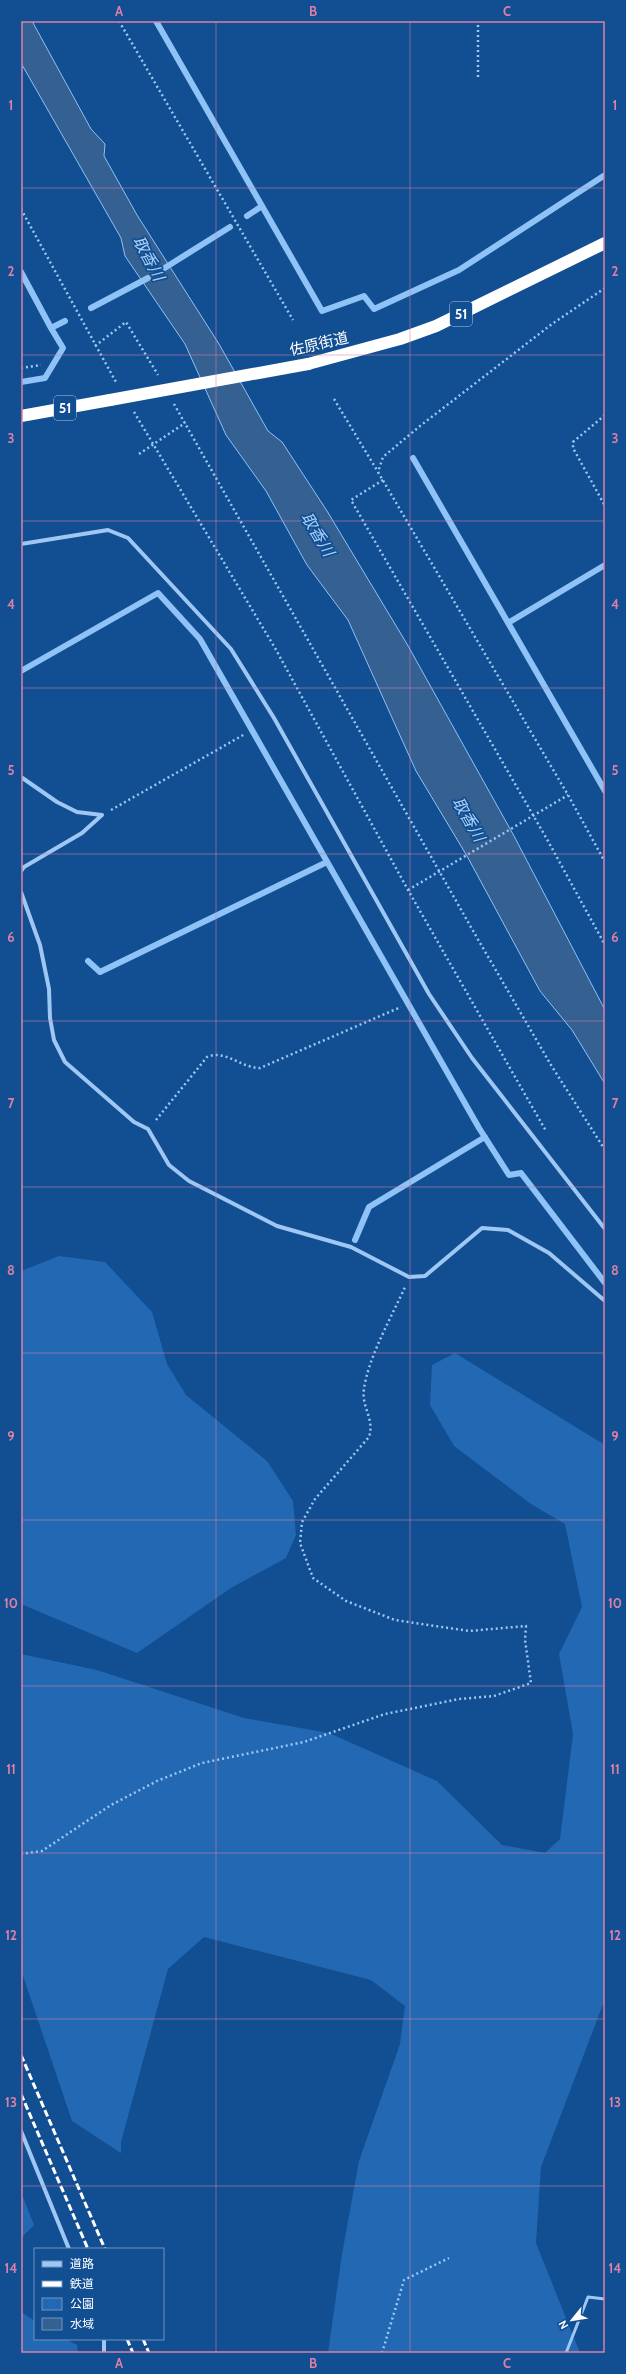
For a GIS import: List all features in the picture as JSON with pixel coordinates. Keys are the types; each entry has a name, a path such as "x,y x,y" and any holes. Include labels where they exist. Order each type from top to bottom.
{"highway":[{"name":"佐原街道","path":"21,416 308,364 400,340 436,326 605,243"}],"street":[{"path":"21,544 108,530 128,538 231,649 274,718 430,994 472,1058 605,1229"},
{"path":"21,777 57,802 78,812 102,815"},
{"path":"21,872 24,867 82,833 102,815"},
{"path":"21,892 40,945 49,989 50,1018 58,1050 74,1071 134,1122 148,1129 169,1165 189,1181 277,1226 350,1247 409,1277 425,1276 482,1228 508,1230 549,1253 605,1301"},
{"path":"21,2131 69,2248"},
{"path":"104,2340 104,2353"}],"lane":[{"path":"566,2353 588,2297 605,2299"}],"path":[{"path":"119,21 293,320"},
{"path":"478,21 478,77"},
{"path":"21,209 95,346 118,385"},
{"path":"378,472 383,457 420,426 552,324 605,288"},
{"path":"95,346 126,322 162,382"},
{"path":"21,368 41,365"},
{"path":"334,399 568,795 605,862"},
{"path":"174,403 551,1065 605,1150"},
{"path":"134,411 271,641 408,890 552,1141 548,1156"},
{"path":"605,415 573,442 573,448 605,506"},
{"path":"139,454 154,446 185,423"},
{"path":"383,480 351,500 533,815 605,945"},
{"path":"102,815 245,734"},
{"path":"408,890 568,795"},
{"path":"148,1129 207,1057 214,1054 223,1055 252,1068 260,1068 401,1007"},
{"path":"21,1854 42,1851 111,1805 157,1781 202,1763 304,1742 385,1714 460,1699 494,1696 531,1683 525,1640 526,1626 469,1631 395,1620 346,1601 313,1578 300,1543 302,1522 315,1499 369,1437 373,1427 363,1392 366,1375 409,1277"},
{"path":"382,2353 404,2280 449,2258"}],"green space":[{"path":"59,1256 105,1262 152,1312 167,1364 186,1395 267,1461 293,1501 296,1535 286,1558 231,1588 137,1653 21,1604 21,1271"},
{"path":"455,1353 605,1445 605,1999 541,2167 536,2243 580,2353 328,2353 342,2254 359,2161 400,2044 405,2006 371,1980 204,1937 168,1969 121,2142 121,2153 72,2121 21,1970 21,1654 97,1670 244,1718 329,1733 437,1781 502,1845 545,1853 560,1839 573,1734 559,1654 582,1607 565,1524 531,1504 454,1446 430,1405 432,1365"},
{"path":"21,2192 34,2225 21,2238"},
{"path":"21,2312 34,2320 34,2340 68,2340 77,2345 78,2353 21,2353"}],"water":[{"name":"取香川","path":"21,21 32,21 91,129 105,144 104,156 137,215 219,344 268,431 282,442 327,511 407,644 514,836 605,1010 605,1084 572,1030 540,991 467,856 416,771 348,620 307,565 266,491 226,435 185,344 125,256 121,238 21,63"}],"waterway":[{"path":"156,21 262,206"},
{"path":"247,216 262,206 322,311 364,296 374,309 459,270 605,175"},
{"name":"取香川","path":"163,269 230,227"},
{"path":"21,272 51,328"},
{"name":"取香川","path":"91,308 148,278"},
{"path":"21,382 45,378 63,348 51,328 65,321"},
{"path":"413,458 605,791"},
{"path":"508,623 605,565"},
{"path":"21,671 158,593 200,639 479,1128 509,1175 521,1173 605,1283"},
{"path":"88,961 100,972 327,862"},
{"path":"355,1240 369,1207 485,1137"}],"railway":[{"path":"21,2055 105,2248"},
{"path":"21,2094 88,2248"},
{"path":"127,2340 133,2353"},
{"path":"143,2340 149,2353"}]}
